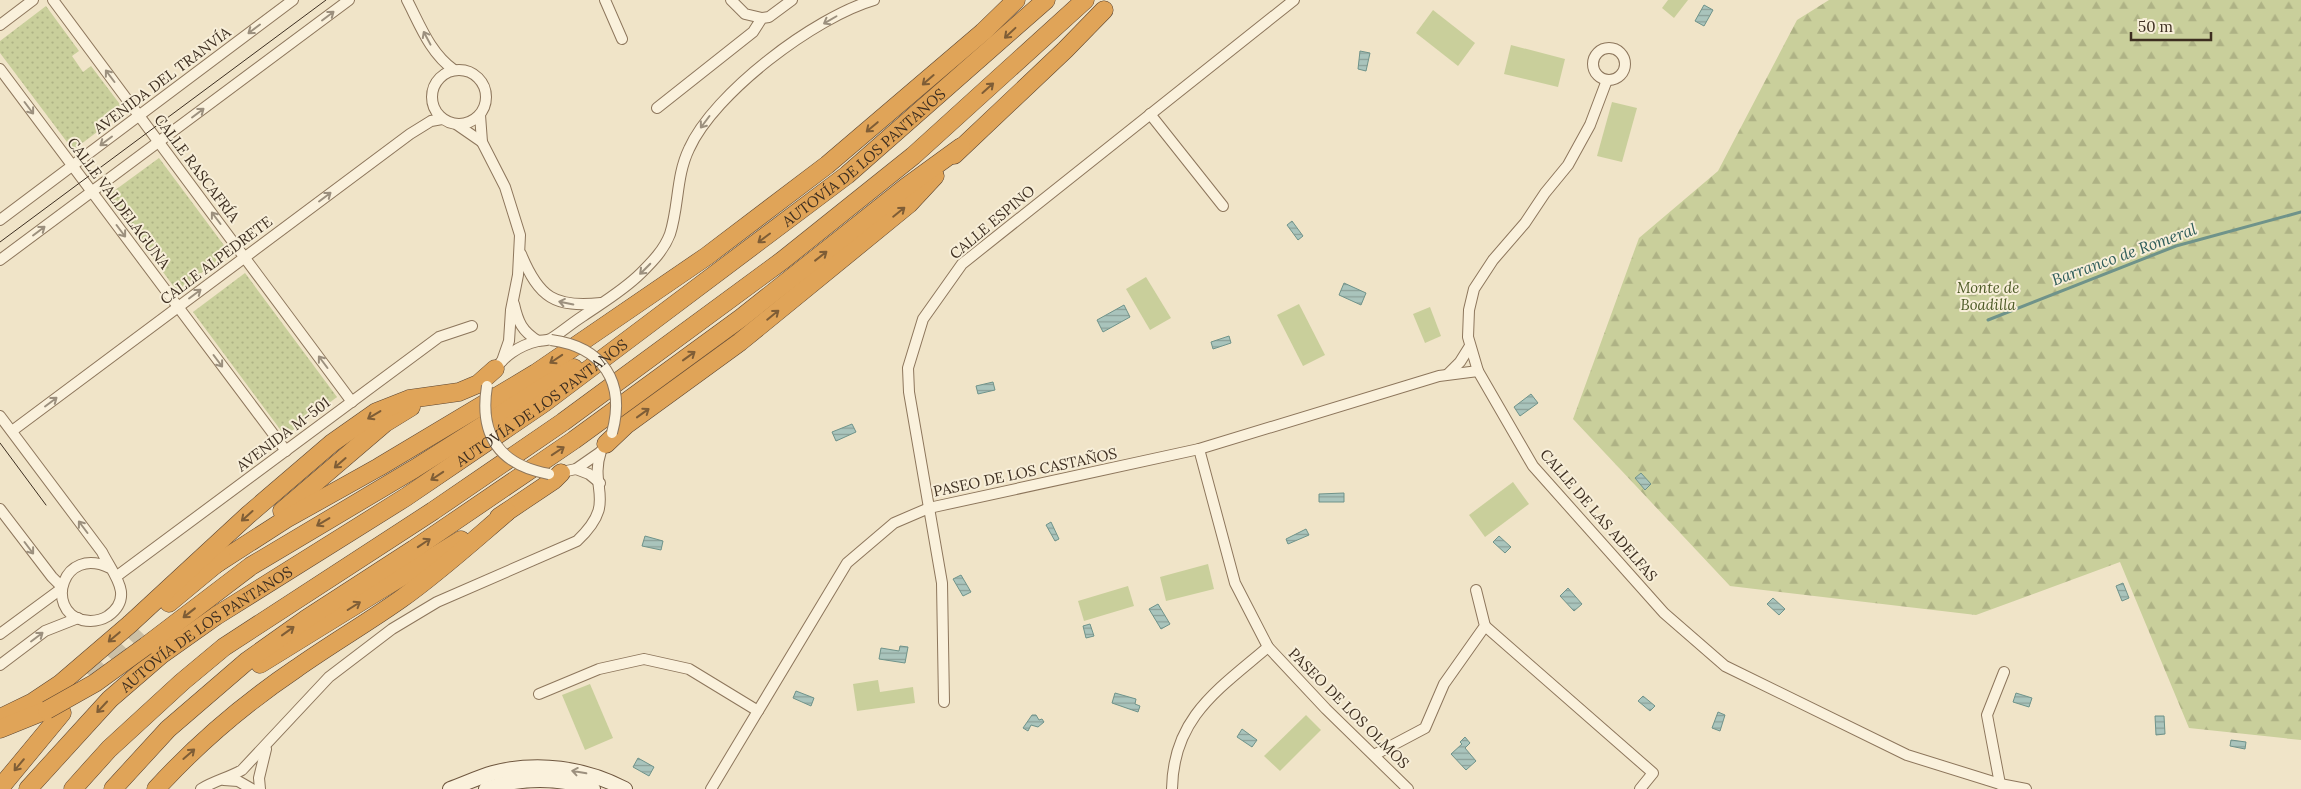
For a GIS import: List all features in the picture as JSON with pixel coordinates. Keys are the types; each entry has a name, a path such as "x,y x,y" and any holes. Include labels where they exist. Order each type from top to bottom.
{"highway":[{"path":"213,566 286,518 379,467 536,373 707,256 827,165 983,32 1016,0"},
{"name":"AUTOVÍA DE LOS PANTANOS","path":"28,789 110,699 161,654 216,616 406,497 544,403 847,175 1046,0"},
{"name":"AUTOVÍA DE LOS PANTANOS","path":"73,789 109,749 182,682 224,648 288,604 385,543 563,422 761,277 913,156 1085,0"},
{"path":"913,156 948,135 1006,93 1110,5"},
{"path":"606,443 626,425 740,342 909,204 961,147 1065,50 1110,5"},
{"path":"112,789 168,729 207,693 247,661 306,618 414,549 574,440 741,318 906,187 961,147"},
{"path":"0,729 55,711 146,646 251,566 414,469 597,354 633,336"},
{"path":"0,718 32,702 67,678 130,624 248,515 332,443 376,412 409,400 459,392 478,384 498,366"},
{"path":"139,630 213,566 306,492 385,423 436,395"},
{"path":"207,693 231,683 507,512 554,480 562,472"},
{"path":"156,789 183,759 239,710 296,668 407,594 507,512"},
{"path":"0,788 55,711"}],"street":[{"path":"0,25 33,0"},
{"name":"CALLE RASCAFRÍA","path":"54,0 352,402"},
{"name":"AVENIDA DEL TRANVÍA","path":"0,220 293,0"},
{"path":"0,260 349,0"},
{"path":"406,0 441,61 454,70 472,74 484,88 484,106 480,115 482,142 505,187 520,235 520,252 512,298 509,341 487,386 484,406 487,426 496,445 510,460 528,470 589,474 600,483"},
{"path":"605,0 622,39"},
{"path":"731,0 745,14 762,18 769,17 792,0"},
{"path":"551,340 635,279 657,257 669,235 679,178 688,150 716,108 741,83 811,31 837,16 874,0"},
{"name":"CALLE ESPINO","path":"944,702 942,583 909,392 908,368 922,319 962,264 1294,0"},
{"path":"657,108 753,32 762,18"},
{"name":"CALLE VALDELAGUNA","path":"0,69 286,451"},
{"path":"454,70 438,79 434,86 432,104 442,119 456,124 482,142"},
{"name":"CALLE DE LAS ADELFAS","path":"1607,80 1590,125 1568,165 1545,193 1525,223 1493,260 1474,289 1469,310 1468,337 1478,371 1533,466 1664,613 1725,666 1907,755 2000,784 2026,789"},
{"path":"1150,114 1223,206"},
{"path":"456,124 465,124 480,115"},
{"name":"CALLE ALPEDRETE","path":"12,431 410,134 430,121 442,119"},
{"path":"520,252 536,283 556,301 577,305 602,302"},
{"path":"512,298 520,326 526,334 538,341"},
{"name":"AVENIDA M-501","path":"117,576 439,338 472,326"},
{"path":"224,780 242,770 329,677 392,629 437,602 577,541 589,529 598,515 601,498 598,462 617,415 617,396 612,378 601,362 587,350 569,342 551,340 538,341 512,352 498,366"},
{"path":"1448,374 1460,362 1470,346"},
{"name":"PASEO DE LOS CASTAÑOS","path":"711,789 847,563 894,523 929,508 1199,449 1448,374 1478,371"},
{"path":"0,416 102,552 110,568 117,576 121,588 120,601 113,612 103,619 90,622 78,618 65,606 61,588 2,514"},
{"path":"562,472 590,461 606,443"},
{"name":"PASEO DE LOS OLMOS","path":"1199,449 1235,583 1268,647 1326,709 1408,789"},
{"path":"0,634 61,588 66,575 75,566 86,562 99,562 110,568"},
{"path":"1476,590 1486,626 1653,773 1640,789"},
{"path":"0,665 44,631 78,618"},
{"path":"1374,755 1425,728 1444,684 1486,626"},
{"name":"PASEO DE LOS OLMOS","path":"1172,789 1172,767 1186,728 1206,700 1268,647"},
{"path":"539,694 599,669 644,659 689,669 758,711"},
{"path":"2000,784 1986,715 2004,672"},
{"path":"260,789 259,778 268,744"},
{"path":"450,789 493,773 544,767 585,772 625,789"},
{"path":"201,789 210,783 224,780 238,781 252,789"},
{"path":"486,789 520,781 543,780 593,789"}],"green space":[{"path":"1668,0 1688,0 1674,18 1662,8"},
{"name":"Monte de Boadilla","path":"1829,0 2301,0 2301,740 2189,728 2120,562 1976,615 1730,586 1573,419 1639,238 1718,171 1797,20"},
{"path":"46,6 79,51 72,56 83,72 91,66 125,111 73,150 0,53 0,41"},
{"path":"1433,10 1475,43 1458,66 1416,33"},
{"path":"1511,45 1565,59 1558,87 1504,74"},
{"path":"1612,102 1637,108 1622,162 1597,156"},
{"path":"159,158 229,252 177,291 107,196"},
{"path":"245,273 337,397 285,436 193,312"},
{"path":"1146,277 1171,318 1150,330 1126,289"},
{"path":"1299,304 1325,355 1303,366 1277,315"},
{"path":"1430,307 1441,336 1425,343 1413,314"},
{"path":"1513,482 1529,504 1485,537 1469,515"},
{"path":"1208,564 1214,589 1166,601 1160,577"},
{"path":"1128,586 1134,606 1084,621 1078,601"},
{"path":"878,680 880,692 913,687 915,703 857,711 853,684"},
{"path":"590,684 613,738 585,750 562,695"},
{"path":"1306,715 1321,730 1280,771 1264,756"}],"water":[{"path":"1704,5 1713,10 1704,26 1695,21"},
{"path":"1360,51 1370,53 1366,71 1358,69"},
{"path":"1292,221 1303,236 1298,240 1287,225"},
{"path":"1344,283 1366,293 1361,305 1339,295"},
{"path":"1124,305 1130,317 1103,332 1097,320"},
{"path":"1229,336 1231,343 1213,349 1211,342"},
{"path":"993,382 995,390 978,394 976,386"},
{"path":"1531,394 1538,403 1520,416 1514,407"},
{"path":"852,424 856,432 836,441 832,432"},
{"path":"1641,473 1651,484 1645,490 1635,478"},
{"path":"1344,493 1344,502 1319,502 1319,494"},
{"path":"1051,522 1059,539 1055,541 1046,525"},
{"path":"1306,529 1309,535 1288,544 1286,539"},
{"path":"645,536 663,541 661,550 642,546"},
{"path":"1499,536 1511,547 1505,553 1493,542"},
{"path":"961,575 971,592 963,596 953,579"},
{"path":"2123,583 2129,598 2122,601 2116,586"},
{"path":"1568,588 1582,604 1574,611 1560,596"},
{"path":"1773,598 1785,609 1779,615 1767,604"},
{"path":"1158,604 1170,624 1161,629 1149,609"},
{"path":"1090,624 1094,636 1086,638 1083,626"},
{"path":"900,646 908,647 905,663 879,659 881,648 899,651"},
{"path":"796,691 814,698 811,706 793,698"},
{"path":"1115,693 1136,699 1135,704 1140,706 1138,712 1112,703"},
{"path":"2016,693 2032,698 2029,707 2013,702"},
{"path":"1643,696 1655,706 1650,711 1638,701"},
{"path":"1718,712 1725,715 1720,731 1712,728"},
{"path":"1032,715 1036,715 1039,720 1042,719 1044,722 1038,727 1031,725 1028,731 1023,728"},
{"path":"2155,716 2164,716 2165,734 2156,735"},
{"path":"1242,729 1257,740 1252,747 1237,737"},
{"path":"1465,737 1470,743 1465,748 1476,761 1466,770 1451,754 1462,744 1460,742"},
{"path":"2231,740 2246,742 2245,749 2230,746"},
{"path":"638,758 654,767 649,776 633,767"}],"waterway":[{"name":"Barranco de Romeral","path":"1988,320 2176,246 2301,212"}],"tunnel":[{"path":"93,679 139,630"}],"tram line":[{"path":"0,242 326,0"},
{"path":"0,443 46,505"}]}
